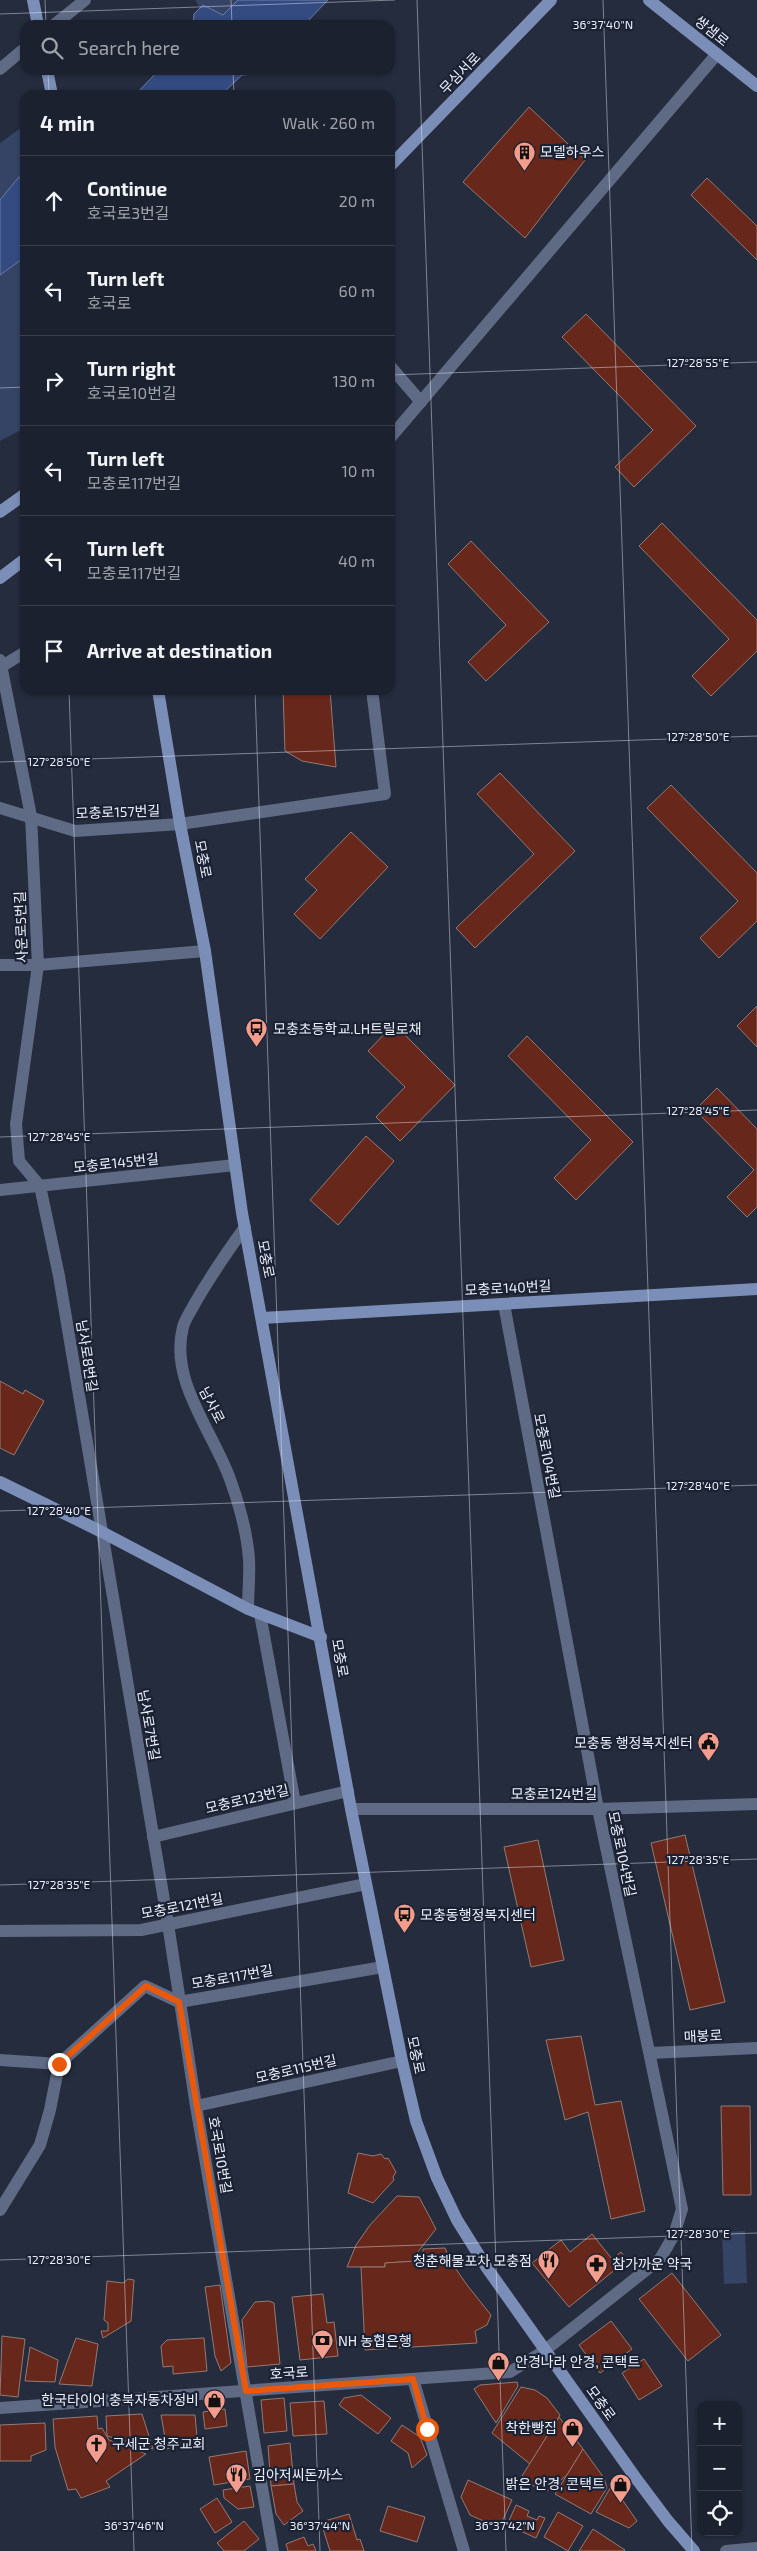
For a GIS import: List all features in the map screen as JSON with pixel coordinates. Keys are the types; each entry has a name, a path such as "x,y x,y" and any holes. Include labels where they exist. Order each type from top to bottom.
{"main road":[{"name":"무심서로","path":"395,161 551,0"},
{"name":"쌍샘로","path":"649,0 757,86"},
{"path":"32,1 37,20"},
{"path":"48,75 51,90"},
{"path":"0,512 20,498"},
{"path":"0,578 20,563"},
{"name":"모충로","path":"159,695 180,824 205,951 245,1227 351,1809 402,2061 422,2138 437,2178 457,2220 544,2351 668,2521 694,2551"},
{"name":"모충로140번길","path":"262,1318 757,1289"},
{"path":"0,1482 100,1531 248,1609 321,1637"}],"street":[{"path":"60,20 85,0"},
{"path":"0,69 20,52"},
{"path":"395,432 717,54"},
{"path":"395,372 420,402"},
{"path":"1,664 20,654"},
{"name":"사운로5번길","path":"1,664 31,816 38,965 16,1124 19,1161 40,1186"},
{"name":"모충로157번길","path":"0,808 75,831 180,824 385,794 373,695"},
{"path":"0,965 38,965 205,951"},
{"name":"모충로145번길","path":"0,1190 235,1165"},
{"name":"남사로8번길","path":"40,1186 59,1276 100,1531"},
{"name":"남사로","path":"245,1227 210,1277 183,1325 179,1347 180,1364 187,1388 230,1478 242,1519 249,1559 248,1609"},
{"name":"모충로104번길","path":"504,1304 598,1808 682,2209 674,2235 660,2259 544,2351"},
{"name":"남사로7번길","path":"100,1531 168,1924"},
{"path":"260,1614 295,1803"},
{"name":"모충로123번길","path":"153,1837 348,1791"},
{"name":"모충로124번길","path":"351,1809 598,1808 757,1804"},
{"name":"모충로121번길","path":"0,1932 141,1930 366,1884"},
{"name":"호국로10번길","path":"168,1924 196,2106 273,2551"},
{"name":"모충로117번길","path":"59,2064 146,1986 179,2002 383,1967"},
{"name":"매봉로","path":"650,2053 757,2048"},
{"path":"0,2060 59,2064 50,2110 40,2145 0,2210"},
{"name":"모충로115번길","path":"196,2106 402,2061"},
{"name":"호국로","path":"0,2408 510,2372 544,2351"},
{"path":"413,2379 464,2551"},
{"path":"726,2551 757,2548"}],"shaded area":[{"path":"195,0 238,0 223,15 203,5 200,8"},
{"path":"238,0 328,0 309,20 193,20 194,14 203,5 223,15"},
{"path":"154,75 242,75 226,90 140,90"},
{"path":"20,128 20,177 0,200 0,143"},
{"path":"20,177 20,261 0,275 0,200"},
{"path":"20,261 20,431 0,441 0,275"},
{"path":"745,2231 747,2283 724,2284 722,2232"}],"building":[{"name":"모델하우스","path":"529,107 585,160 525,238 463,182"},
{"path":"707,178 757,226 757,260 691,195"},
{"path":"586,314 696,426 634,487 615,467 653,430 562,337"},
{"path":"662,523 757,620 757,651 711,696 692,676 729,639 639,546"},
{"path":"471,541 549,622 486,681 468,662 506,625 448,564"},
{"path":"283,695 330,695 336,767 302,761 285,751"},
{"path":"500,773 575,851 475,948 456,928 534,854 477,794"},
{"path":"671,785 757,873 757,921 719,958 700,938 738,901 647,808"},
{"path":"351,832 388,867 320,939 294,914 317,890 305,879"},
{"path":"757,1006 757,1047 737,1026"},
{"path":"394,1024 455,1085 400,1141 376,1117 405,1087 368,1051"},
{"path":"527,1036 633,1142 576,1200 554,1178 591,1140 508,1056"},
{"path":"717,1088 757,1129 757,1207 747,1217 727,1197 754,1170 695,1110"},
{"path":"366,1136 394,1161 338,1225 310,1200"},
{"path":"0,1381 23,1394 25,1390 44,1401 14,1455 0,1448"},
{"path":"685,1835 725,2002 690,2010 651,1843"},
{"path":"538,1840 564,1960 531,1967 504,1847"},
{"path":"581,2036 595,2105 621,2101 645,2211 611,2219 588,2112 565,2120 546,2040"},
{"path":"721,2106 750,2106 751,2195 723,2195"},
{"path":"358,2153 373,2156 381,2154 385,2159 388,2158 396,2172 393,2177 394,2180 373,2203 348,2193"},
{"path":"397,2196 419,2197 436,2229 417,2253 416,2261 385,2263 385,2267 347,2267 356,2245 370,2225"},
{"path":"592,2234 612,2259 621,2252 627,2260 569,2307 532,2263 561,2240 570,2252"},
{"path":"445,2248 451,2262 491,2315 487,2325 475,2331 477,2343 365,2350 361,2267 385,2267 385,2263 416,2261 423,2256 423,2249"},
{"path":"672,2273 721,2335 688,2361 639,2299"},
{"path":"128,2279 134,2280 131,2321 103,2338 101,2331 108,2331 108,2323 104,2320 107,2281 123,2283"},
{"path":"220,2285 231,2363 221,2371 215,2356 205,2287"},
{"path":"323,2294 327,2323 334,2322 338,2356 300,2360 292,2297"},
{"path":"269,2301 274,2303 280,2364 247,2367 242,2320 255,2302"},
{"path":"611,2321 632,2349 600,2373 579,2345"},
{"path":"2,2336 25,2339 18,2397 0,2395"},
{"path":"76,2338 98,2344 92,2386 59,2384"},
{"path":"204,2338 207,2371 173,2374 173,2366 163,2367 161,2346 167,2340"},
{"path":"30,2347 58,2360 55,2382 25,2381"},
{"path":"644,2359 662,2386 639,2400 622,2373"},
{"path":"517,2382 518,2386 496,2423 474,2389 480,2385"},
{"path":"521,2387 535,2390 547,2398 560,2415 530,2464 492,2433"},
{"path":"361,2395 391,2418 378,2434 339,2405 344,2398"},
{"path":"284,2398 287,2431 264,2433 261,2400"},
{"path":"324,2401 327,2434 293,2436 290,2403"},
{"name":"한국타이어 충북자동차정비","path":"225,2409 227,2426 205,2429 203,2412"},
{"path":"142,2414 153,2449 107,2436 106,2416"},
{"path":"161,2415 195,2415 197,2438 167,2449"},
{"name":"구세군 청주교회","path":"97,2416 98,2429 102,2428 109,2440 146,2454 106,2481 110,2487 81,2498 76,2489 68,2490 55,2447 53,2419"},
{"path":"559,2417 583,2449 567,2475 547,2491 526,2483 522,2476"},
{"path":"45,2423 46,2450 31,2456 31,2461 0,2461 0,2425"},
{"path":"402,2425 420,2437 427,2455 412,2468 408,2453 391,2441"},
{"path":"290,2443 294,2484 271,2486 268,2446"},
{"path":"583,2449 604,2478 607,2488 591,2514 555,2494"},
{"path":"246,2451 250,2479 214,2485 209,2457"},
{"path":"468,2480 512,2500 499,2528 470,2515 461,2497"},
{"path":"294,2484 297,2502 303,2511 284,2525 276,2514 271,2486"},
{"path":"612,2485 637,2521 629,2528 596,2512"},
{"name":"김아저씨돈까스","path":"250,2486 254,2507 238,2509 224,2498 223,2490"},
{"path":"217,2498 232,2522 215,2533 200,2509"},
{"path":"516,2505 529,2511 527,2516 537,2520 539,2516 545,2518 536,2538 507,2525"},
{"path":"388,2506 425,2517 417,2542 380,2531"},
{"path":"558,2512 583,2526 568,2551 544,2537"},
{"path":"349,2514 357,2540 360,2539 364,2551 330,2551 321,2522"},
{"path":"244,2521 259,2539 244,2551 224,2551 217,2543"},
{"path":"593,2529 625,2550 579,2551"},
{"path":"304,2537 308,2546 313,2544 316,2551 288,2551 286,2544"}],"place":[{"name":"모델하우스","path":"524,171"},
{"name":"모충초등학교.LH트릴로채","path":"257,1048"},
{"name":"모충동 행정복지센터","path":"709,1762"},
{"name":"모충동행정복지센터","path":"404,1934"},
{"name":"청춘해물포차 모충점","path":"548,2280"},
{"name":"참가까운 약국","path":"596,2283"},
{"name":"NH 농협은행","path":"322,2360"},
{"name":"안경나라 안경, 콘택트","path":"499,2381"},
{"name":"한국타이어 충북자동차정비","path":"215,2419"},
{"name":"착한빵집","path":"573,2447"},
{"name":"구세군 청주교회","path":"96,2463"},
{"name":"김아저씨돈까스","path":"237,2494"},
{"name":"밝은 안경, 콘택트","path":"621,2503"}],"route":[{"path":"59,2064 146,1986 179,2002 246,2391 413,2379 427,2429"}]}
